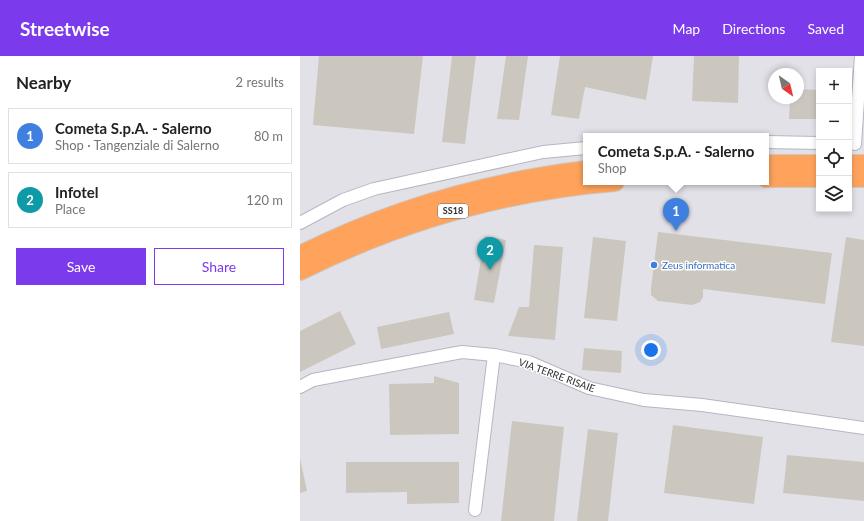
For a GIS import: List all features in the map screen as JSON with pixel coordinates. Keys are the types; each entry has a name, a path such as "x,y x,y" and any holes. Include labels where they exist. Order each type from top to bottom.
{"highway":[{"path":"769,164 816,164"},
{"path":"852,164 864,164"},
{"name":"SS18","path":"300,255 337,237 395,214 454,196 526,179 583,170"},
{"path":"769,178 816,178"},
{"path":"852,178 864,178"},
{"name":"SS18","path":"300,271 387,232 458,209 530,193 592,185"}],"street":[{"path":"856,144 861,56"},
{"path":"769,142 816,143"},
{"path":"300,223 343,200 374,189 543,152 583,148"},
{"name":"VIA TERRE RISAIE","path":"300,387 313,380 462,352 494,355 529,362 589,388 644,400 702,406 864,428"},
{"path":"475,510 494,355"}],"shaded area":[{"path":"300,56 864,56 864,521 300,521"}],"building":[{"path":"319,56 423,56 414,134 313,125"},
{"path":"452,56 476,56 465,144 442,142"},
{"path":"506,56 528,56 519,120 497,119"},
{"path":"560,56 653,56 646,100 585,87 579,119 551,115"},
{"path":"694,56 739,56 738,103 692,101"},
{"path":"804,89 816,90 816,119 789,119 790,104 804,104"},
{"path":"658,232 832,253 825,304 703,289 703,297 700,302 692,305 658,301 651,295 651,288"},
{"path":"485,236 506,240 494,303 474,300"},
{"path":"593,237 626,241 617,321 584,318"},
{"path":"846,237 864,240 864,346 831,342"},
{"path":"534,245 563,247 555,340 508,336 519,307 529,307"},
{"path":"340,311 356,344 300,372 300,331"},
{"path":"449,312 454,334 381,349 377,327"},
{"path":"584,348 622,351 621,373 582,370"},
{"path":"434,376 459,383 459,434 390,435 389,384 434,383"},
{"path":"512,421 564,427 554,521 501,521"},
{"path":"673,425 763,437 754,504 664,493"},
{"path":"588,429 618,433 608,521 577,521"},
{"path":"787,455 864,462 864,501 783,493"},
{"path":"300,458 307,491 300,493"},
{"path":"346,462 459,462 459,503 407,504 407,492 346,493"}],"place":[{"name":"Cometa S.p.A. - Salerno","path":"676,231"},
{"name":"Zeus informatica","path":"654,265"},
{"name":"Infotel","path":"490,270"}]}
